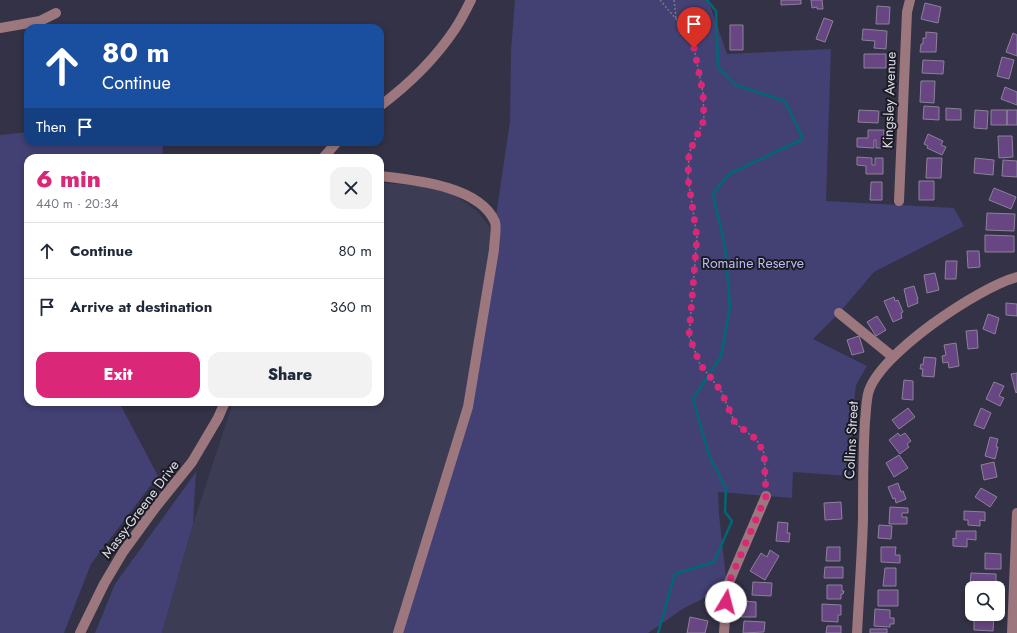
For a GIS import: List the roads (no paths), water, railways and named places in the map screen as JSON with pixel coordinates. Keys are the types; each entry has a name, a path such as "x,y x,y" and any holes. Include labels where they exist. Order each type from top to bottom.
{"street":[{"path":"384,103 396,94 427,64 454,30 471,0"},
{"name":"Kingsley Avenue","path":"898,201 906,12 910,0"},
{"path":"0,28 40,21 56,13"},
{"path":"326,154 334,146"},
{"path":"384,177 427,182 458,192 484,207 495,223 494,250 468,407 398,633"},
{"name":"Collins Street","path":"857,633 863,519 864,443 868,393 879,372 893,357 945,315 1000,283 1017,277"},
{"path":"839,313 893,357"},
{"name":"Massy-Greene Drive","path":"80,633 104,584 123,552 158,503 192,462 218,418 223,406"},
{"path":"724,633 727,587 766,496"},
{"path":"1012,633 1017,512"}],"waterway":[{"path":"658,633 675,574 714,562 732,521 725,512 726,489 709,455 693,399 721,356 730,307 725,246 713,194 729,174 803,139 785,101 735,85 718,67 716,11 707,0"}],"park label":[{"name":"Romaine Reserve","path":"753,263"}]}
